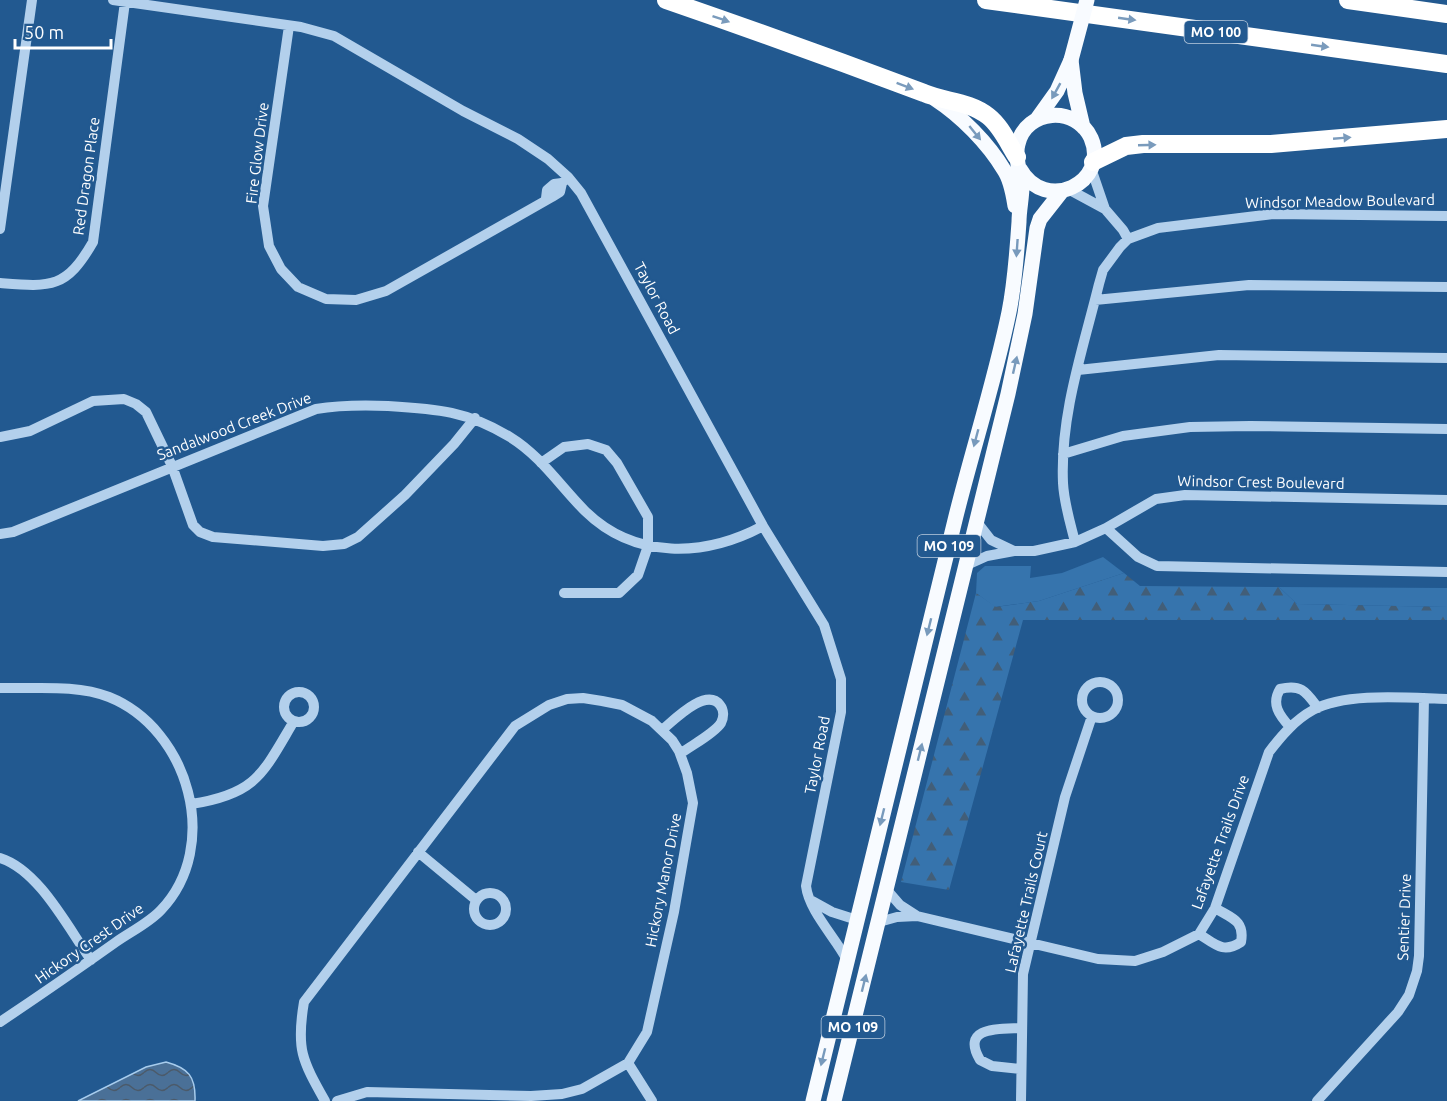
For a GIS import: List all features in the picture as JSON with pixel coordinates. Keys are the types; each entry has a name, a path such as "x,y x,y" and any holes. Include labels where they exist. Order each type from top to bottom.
{"highway":[{"path":"666,0 930,96 964,104 990,117 1001,129 1018,163"},
{"name":"MO 100","path":"986,0 1447,64"},
{"path":"1348,0 1447,14"},
{"path":"1092,165 1126,146 1143,144 1271,144 1447,129"}],"main road":[{"name":"MO 109","path":"813,1101 964,482 1009,312 1015,275 1022,188 1018,144 1023,132 1037,119 1057,91 1071,60 1086,0"},
{"name":"MO 109","path":"834,1101 1020,345 1037,228 1040,219 1065,190 1079,183 1092,165 1093,143 1083,127 1075,93 1071,60"},
{"path":"930,96 957,113 1005,170 1019,220"},
{"path":"1037,119 1049,115 1061,115 1073,119 1083,127"},
{"path":"1018,163 1027,179 1037,187 1049,191 1065,190"},
{"path":"857,920 865,934 871,953"}],"street":[{"path":"0,229 32,0"},
{"name":"Taylor Road","path":"112,0 290,26 334,36 463,111 518,139 548,159 565,180 581,193 763,526 824,625 841,680 841,702 838,730 806,886 809,899"},
{"name":"Red Dragon Place","path":"0,283 33,285 62,280 81,263 93,242 125,2"},
{"name":"Fire Glow Drive","path":"290,26 263,206 269,246 281,268 297,286 326,298 357,300 386,291 560,192 565,180"},
{"path":"1092,165 1105,209"},
{"path":"1065,190 1105,209 1123,230 1128,240"},
{"name":"Windsor Meadow Boulevard","path":"1075,542 1063,484 1064,430 1103,270 1112,256 1128,240 1158,228 1256,215 1447,216"},
{"path":"1095,300 1249,285 1447,288"},
{"path":"1078,370 1219,356 1447,358"},
{"path":"0,437 30,431 93,401 124,399 136,404 146,412 172,466 193,525 206,535 323,546 344,544 358,537 405,495 454,444 475,418"},
{"name":"Sandalwood Creek Drive","path":"0,534 24,527 315,409 357,405 423,407 475,418 520,444 598,522 613,532 648,546 692,550 715,545 763,526"},
{"path":"1063,454 1123,436 1190,427 1447,429"},
{"path":"541,463 564,447 588,444 606,450 617,463 648,518 648,546 638,575 619,593 564,593"},
{"name":"Windsor Crest Boulevard","path":"967,565 987,556 1014,551 1034,551 1075,542 1106,528 1156,499 1185,495 1447,500"},
{"path":"977,522 991,540 1014,551"},
{"path":"1106,528 1138,557 1157,566 1447,572"},
{"path":"1290,727 1280,716 1276,706 1276,696 1280,689 1291,686 1302,689 1318,708"},
{"name":"Hickory Crest Drive","path":"0,688 72,690 94,693 110,697 129,708 147,722 173,754 191,804 193,832 191,854 184,874 160,911 0,1022"},
{"name":"Hickory Manor Drive","path":"325,1101 303,1056 299,1033 304,1002 515,726 549,705 567,699 583,698 622,705 652,721 672,741 680,754 687,772 693,804 674,912 647,1032 628,1062 582,1089 562,1094 531,1096 367,1092 337,1101"},
{"name":"Sentier Drive","path":"1317,1101 1398,1012 1409,995 1417,971 1424,698"},
{"path":"662,730 700,700 711,699 720,705 723,714 720,725 680,754"},
{"name":"Lafayette Trails Drive","path":"1199,934 1215,908 1269,752 1290,727 1318,708 1352,699 1447,699"},
{"name":"Lafayette Trails Court","path":"1021,1101 1023,974 1065,797 1092,716"},
{"path":"191,804 231,795 261,775 294,721"},
{"path":"418,852 476,900"},
{"path":"0,858 16,866 40,888 91,960"},
{"path":"887,890 900,905 917,916"},
{"path":"809,899 818,906 857,920"},
{"path":"809,899 820,919 837,940 847,960"},
{"path":"879,922 897,917 917,916 1098,959 1136,961 1163,952 1199,934 1224,949 1232,948 1241,942 1243,931 1239,923 1215,908"},
{"path":"1021,1028 985,1030 976,1038 974,1045 980,1060 987,1064 1021,1069"},
{"path":"628,1062 652,1101"}],"green space":[{"path":"1103,557 1124,573 1039,601 995,607 976,593 977,573 985,566 1031,566 1030,578 1062,573"},
{"path":"1124,573 1140,586 1279,587 1297,604 1447,607 1447,620 1023,620 949,890 901,882 976,593 996,607 1039,601"},
{"path":"1279,587 1447,588 1447,607 1297,604"}],"water":[{"path":"166,1062 180,1067 189,1074 194,1085 195,1101 78,1101 146,1067"}]}
